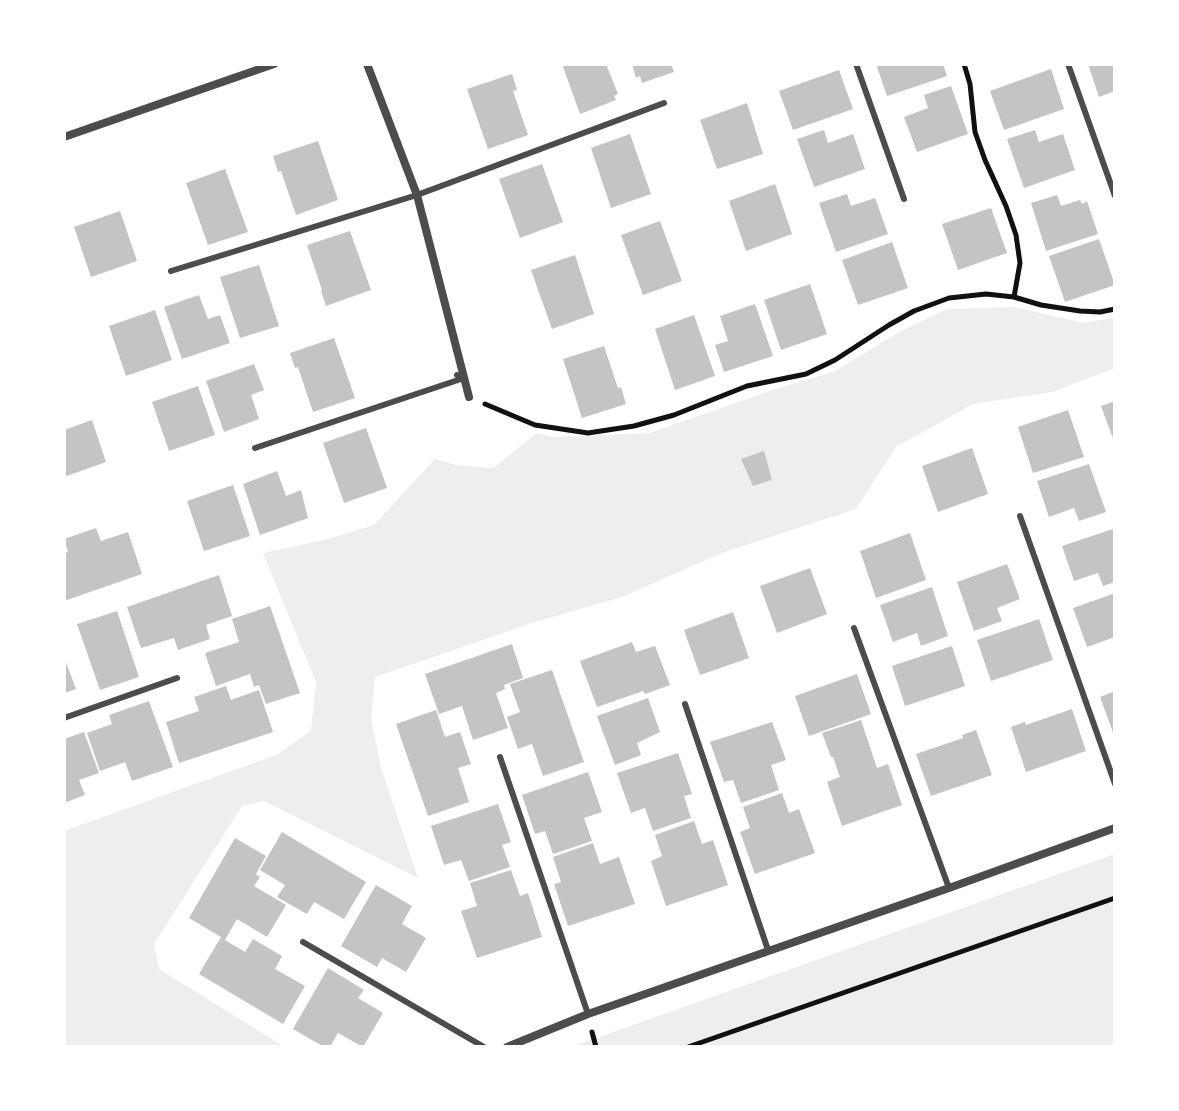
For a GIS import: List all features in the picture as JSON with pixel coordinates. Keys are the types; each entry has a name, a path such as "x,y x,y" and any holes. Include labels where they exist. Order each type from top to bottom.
{"street":[{"path":"64,137 274,64"},
{"path":"367,64 417,195 461,376 469,397"},
{"path":"507,1047 588,1014 1115,828"}],"lane":[{"path":"856,64 904,199"},
{"path":"1068,64 1115,196"},
{"path":"171,271 417,195 664,103"},
{"path":"255,448 461,376"},
{"path":"1020,516 1115,784"},
{"path":"854,628 949,888"},
{"path":"64,718 177,678"},
{"path":"685,704 768,950"},
{"path":"500,757 588,1014"},
{"path":"303,942 484,1047"}],"path":[{"path":"964,64 970,84 975,132 1016,235 1020,263 1014,297"},
{"path":"469,397 535,425 588,433 634,426 674,415 747,386 806,374 835,360 914,311 949,298 986,294 1080,311 1115,309"},
{"path":"688,1047 1115,898"}],"shaded area":[{"path":"1014,307 1084,323 1115,317 1115,368 1052,392 973,404 896,447 856,509 722,553 622,597 535,622 375,677 371,719 381,768 418,878 264,801 242,806 154,944 159,969 285,1047 64,1047 64,831 276,755 311,731 316,682 263,553 374,525 435,459 456,465 493,468 537,433 552,437 650,433 833,372 901,331 947,309"},
{"path":"1115,854 1115,1047 571,1047"}],"building":[{"path":"562,64 606,64 618,94 614,96 616,100 580,114"},
{"path":"632,64 671,64 674,72 642,83 640,76 636,78"},
{"path":"876,64 943,64 947,76 887,96"},
{"path":"1088,64 1115,64 1115,91 1099,97"},
{"path":"1051,69 1064,109 1004,130 990,91"},
{"path":"839,70 853,109 793,130 779,91"},
{"path":"512,74 517,90 513,91 528,135 488,149 467,89"},
{"path":"951,86 968,134 917,152 904,117 928,108 924,95"},
{"path":"747,103 763,154 717,169 700,120"},
{"path":"824,130 828,143 853,134 865,169 814,187 797,139"},
{"path":"1035,130 1039,142 1063,134 1075,170 1024,188 1007,139"},
{"path":"630,134 651,194 611,208 591,148"},
{"path":"318,141 338,200 296,215 273,156"},
{"path":"542,164 563,222 520,238 499,179"},
{"path":"225,169 248,232 208,245 186,183"},
{"path":"775,184 792,234 746,251 729,201"},
{"path":"847,194 851,206 875,198 888,234 836,252 819,203"},
{"path":"1057,195 1061,206 1087,201 1098,234 1046,251 1031,203"},
{"path":"991,208 1007,253 958,270 942,224"},
{"path":"120,211 137,261 91,277 74,227"},
{"path":"660,221 682,281 643,295 621,235"},
{"path":"350,231 371,290 326,306 307,245"},
{"path":"1099,239 1115,285 1065,302 1049,256"},
{"path":"892,242 908,288 858,305 842,260"},
{"path":"575,255 594,314 552,329 531,270"},
{"path":"259,265 279,326 240,338 220,277"},
{"path":"810,284 827,334 781,350 764,300"},
{"path":"199,295 208,319 220,315 230,343 182,359 164,307"},
{"path":"755,304 773,356 724,372 715,345 728,341 720,316"},
{"path":"155,310 172,360 126,376 109,326"},
{"path":"694,315 715,376 675,390 655,329"},
{"path":"334,338 355,398 313,412 290,353"},
{"path":"604,346 626,404 582,418 563,359"},
{"path":"254,364 264,390 251,395 259,419 224,432 206,381"},
{"path":"198,386 215,435 169,451 152,402"},
{"path":"1115,401 1115,444 1101,406"},
{"path":"1068,410 1084,457 1033,473 1018,427"},
{"path":"92,420 106,462 64,477 64,430"},
{"path":"366,428 387,488 344,503 323,443"},
{"path":"972,448 988,494 938,512 922,466"},
{"path":"764,451 772,480 753,486 741,459"},
{"path":"1089,464 1106,512 1079,521 1074,508 1049,517 1037,481"},
{"path":"277,471 286,496 301,490 308,518 260,535 243,484"},
{"path":"233,485 250,536 204,551 187,501"},
{"path":"96,528 101,541 128,532 142,574 64,601 64,554 68,552 64,539"},
{"path":"1113,529 1115,582 1103,586 1098,573 1074,581 1062,546"},
{"path":"910,533 926,580 876,598 860,551"},
{"path":"1007,564 1020,599 997,608 1002,621 974,631 957,582"},
{"path":"810,568 827,614 777,633 760,586"},
{"path":"219,575 232,616 206,625 210,639 178,650 174,638 141,648 127,607"},
{"path":"932,587 948,636 921,646 917,633 893,642 880,605"},
{"path":"1115,593 1115,637 1087,647 1073,608"},
{"path":"270,606 300,693 266,704 259,685 254,687 250,674 216,686 205,653 239,642 232,619"},
{"path":"117,611 139,677 100,690 77,624"},
{"path":"733,612 749,658 700,675 684,630"},
{"path":"1039,619 1053,660 991,681 977,640"},
{"path":"632,642 636,652 655,646 670,685 597,707 580,661"},
{"path":"512,644 523,678 504,685 505,689 496,693 508,728 473,740 462,706 439,714 425,674"},
{"path":"952,646 965,686 905,706 892,666"},
{"path":"64,657 76,689 64,693"},
{"path":"552,670 584,762 543,776 532,744 518,749 507,717 520,712 510,684"},
{"path":"857,674 871,714 809,736 795,696"},
{"path":"226,686 231,700 259,690 273,732 179,763 166,722 199,711 194,697"},
{"path":"1115,691 1115,738 1100,697"},
{"path":"648,698 660,732 637,743 641,755 615,765 597,716"},
{"path":"149,701 173,767 132,781 125,762 100,771 87,733 112,724 109,715"},
{"path":"1072,709 1086,751 1026,772 1011,727"},
{"path":"436,710 445,737 460,732 471,764 458,768 469,802 428,816 396,724"},
{"path":"861,720 877,768 888,764 902,805 842,826 827,782 840,777 822,733"},
{"path":"772,722 786,760 771,765 779,790 741,803 733,780 724,782 710,742"},
{"path":"976,730 992,775 931,796 916,754 963,738 962,735"},
{"path":"84,732 99,773 79,780 85,795 64,803 64,739"},
{"path":"678,753 692,794 684,796 691,818 653,831 645,808 631,813 617,773"},
{"path":"588,772 602,812 584,818 592,841 553,854 545,831 535,834 522,795"},
{"path":"782,793 789,813 799,809 815,853 755,874 740,832 750,828 743,807"},
{"path":"498,804 511,842 502,845 510,867 469,881 461,860 444,865 431,826"},
{"path":"694,821 702,844 713,840 728,885 666,906 651,861 662,856 655,835"},
{"path":"282,832 366,882 344,919 314,902 307,914 277,897 285,885 260,870"},
{"path":"235,838 266,856 256,874 260,877 254,886 286,905 267,937 237,919 225,940 245,952 253,939 282,956 275,969 305,986 283,1024 199,974 221,937 189,918"},
{"path":"593,843 600,864 619,857 635,904 568,926 554,884 561,882 553,857"},
{"path":"511,870 520,896 528,893 542,937 477,958 461,911 477,906 470,883"},
{"path":"376,885 412,906 402,924 426,938 406,972 382,958 377,967 341,946"},
{"path":"328,968 364,990 358,998 383,1013 363,1047 338,1033 330,1047 324,1047 293,1029"}]}
